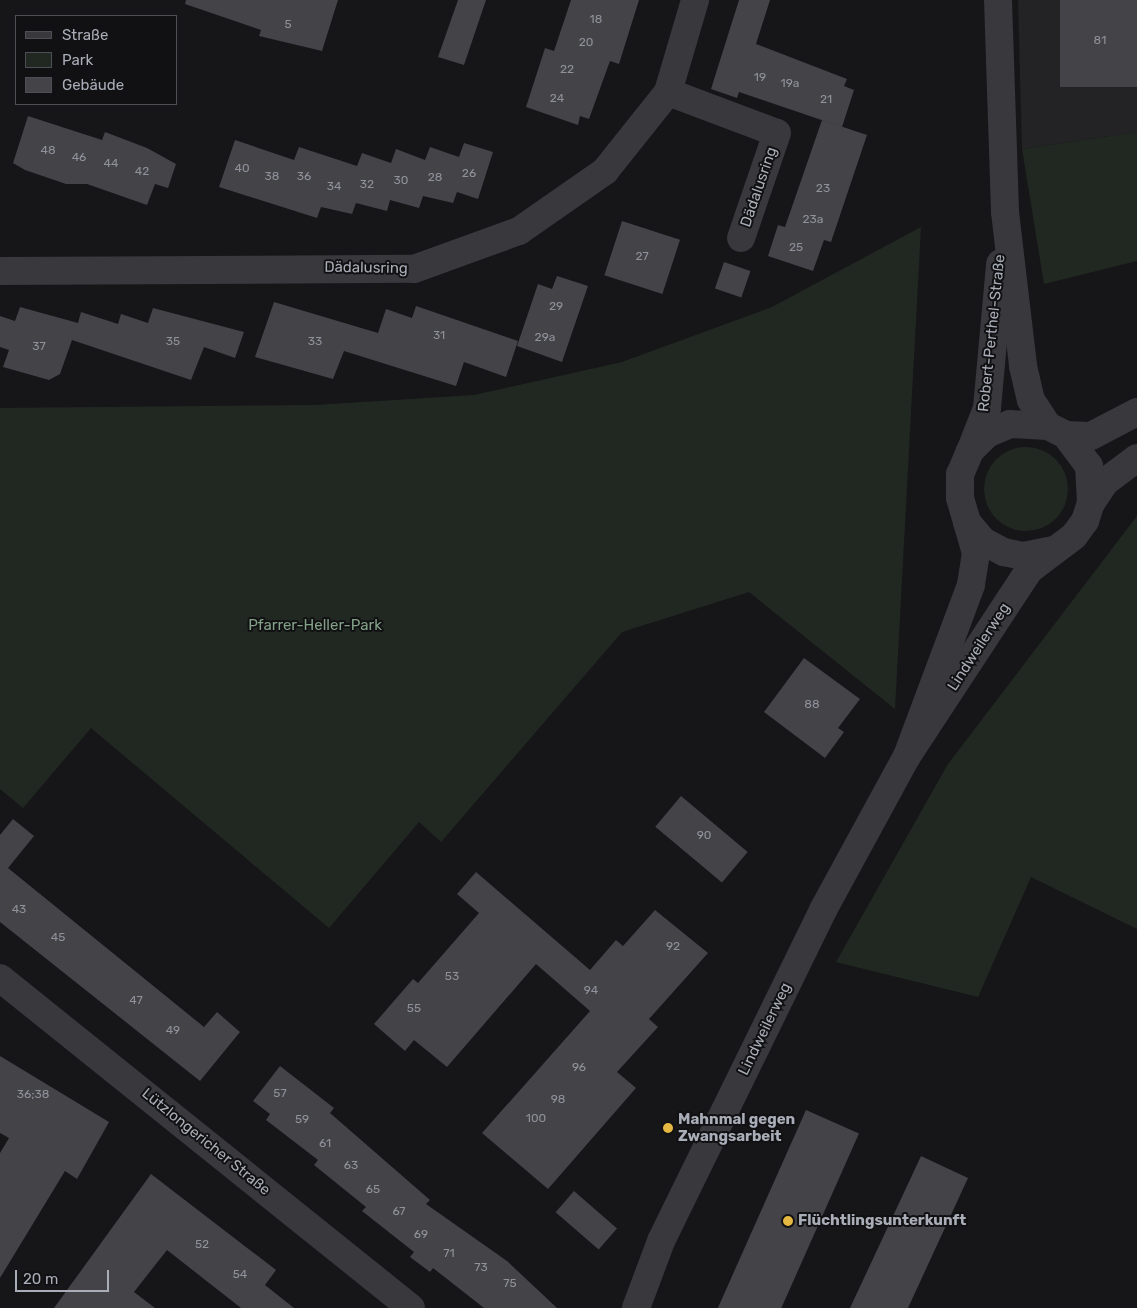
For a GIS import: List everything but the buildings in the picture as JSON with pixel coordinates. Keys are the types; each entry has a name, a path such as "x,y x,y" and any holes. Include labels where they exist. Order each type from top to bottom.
{"street":[{"name":"Dädalusring","path":"0,270 414,269 519,231 605,171 668,92 695,0"},
{"name":"Robert-Perthel-Straße","path":"998,0 1005,212 1023,366 1031,400 1057,430"},
{"name":"Dädalusring","path":"668,92 777,133 741,238"},
{"name":"Robert-Perthel-Straße","path":"970,451 987,408 1005,212"},
{"path":"1057,430 1091,436 1137,412"},
{"name":"Lindweilerweg","path":"636,1308 662,1241 819,919 907,756 1029,570 1059,547 1085,521 1091,503 1089,466 1057,430 1010,424 987,434 970,451 960,474 960,498 976,553 971,585 907,756"},
{"path":"1091,503 1105,482 1137,458"},
{"name":"Lindweilerweg","path":"967,522 983,540 1004,552 1032,555 1059,547"},
{"name":"Lützlongericher Straße","path":"0,978 411,1308"}],"shaded area":[{"path":"1018,0 1137,0 1137,132 1022,149"}],"green space":[{"path":"1137,132 1137,261 1044,284 1022,149"},
{"name":"Pfarrer-Heller-Park","path":"921,227 895,709 749,592 622,632 441,842 419,822 329,928 91,728 23,808 0,789 0,408 315,405 474,395 622,362 772,307"},
{"path":"1026,447 1042,450 1056,459 1065,473 1068,489 1065,505 1056,519 1042,528 1026,531 1010,528 996,519 987,505 984,489 987,473 996,459 1010,450"},
{"path":"1137,516 1137,929 1031,877 978,997 836,962 948,764"}],"place":[{"name":"Mahnmal gegen Zwangsarbeit","path":"668,1128"},
{"name":"Flüchtlingsunterkunft","path":"788,1221"}]}
